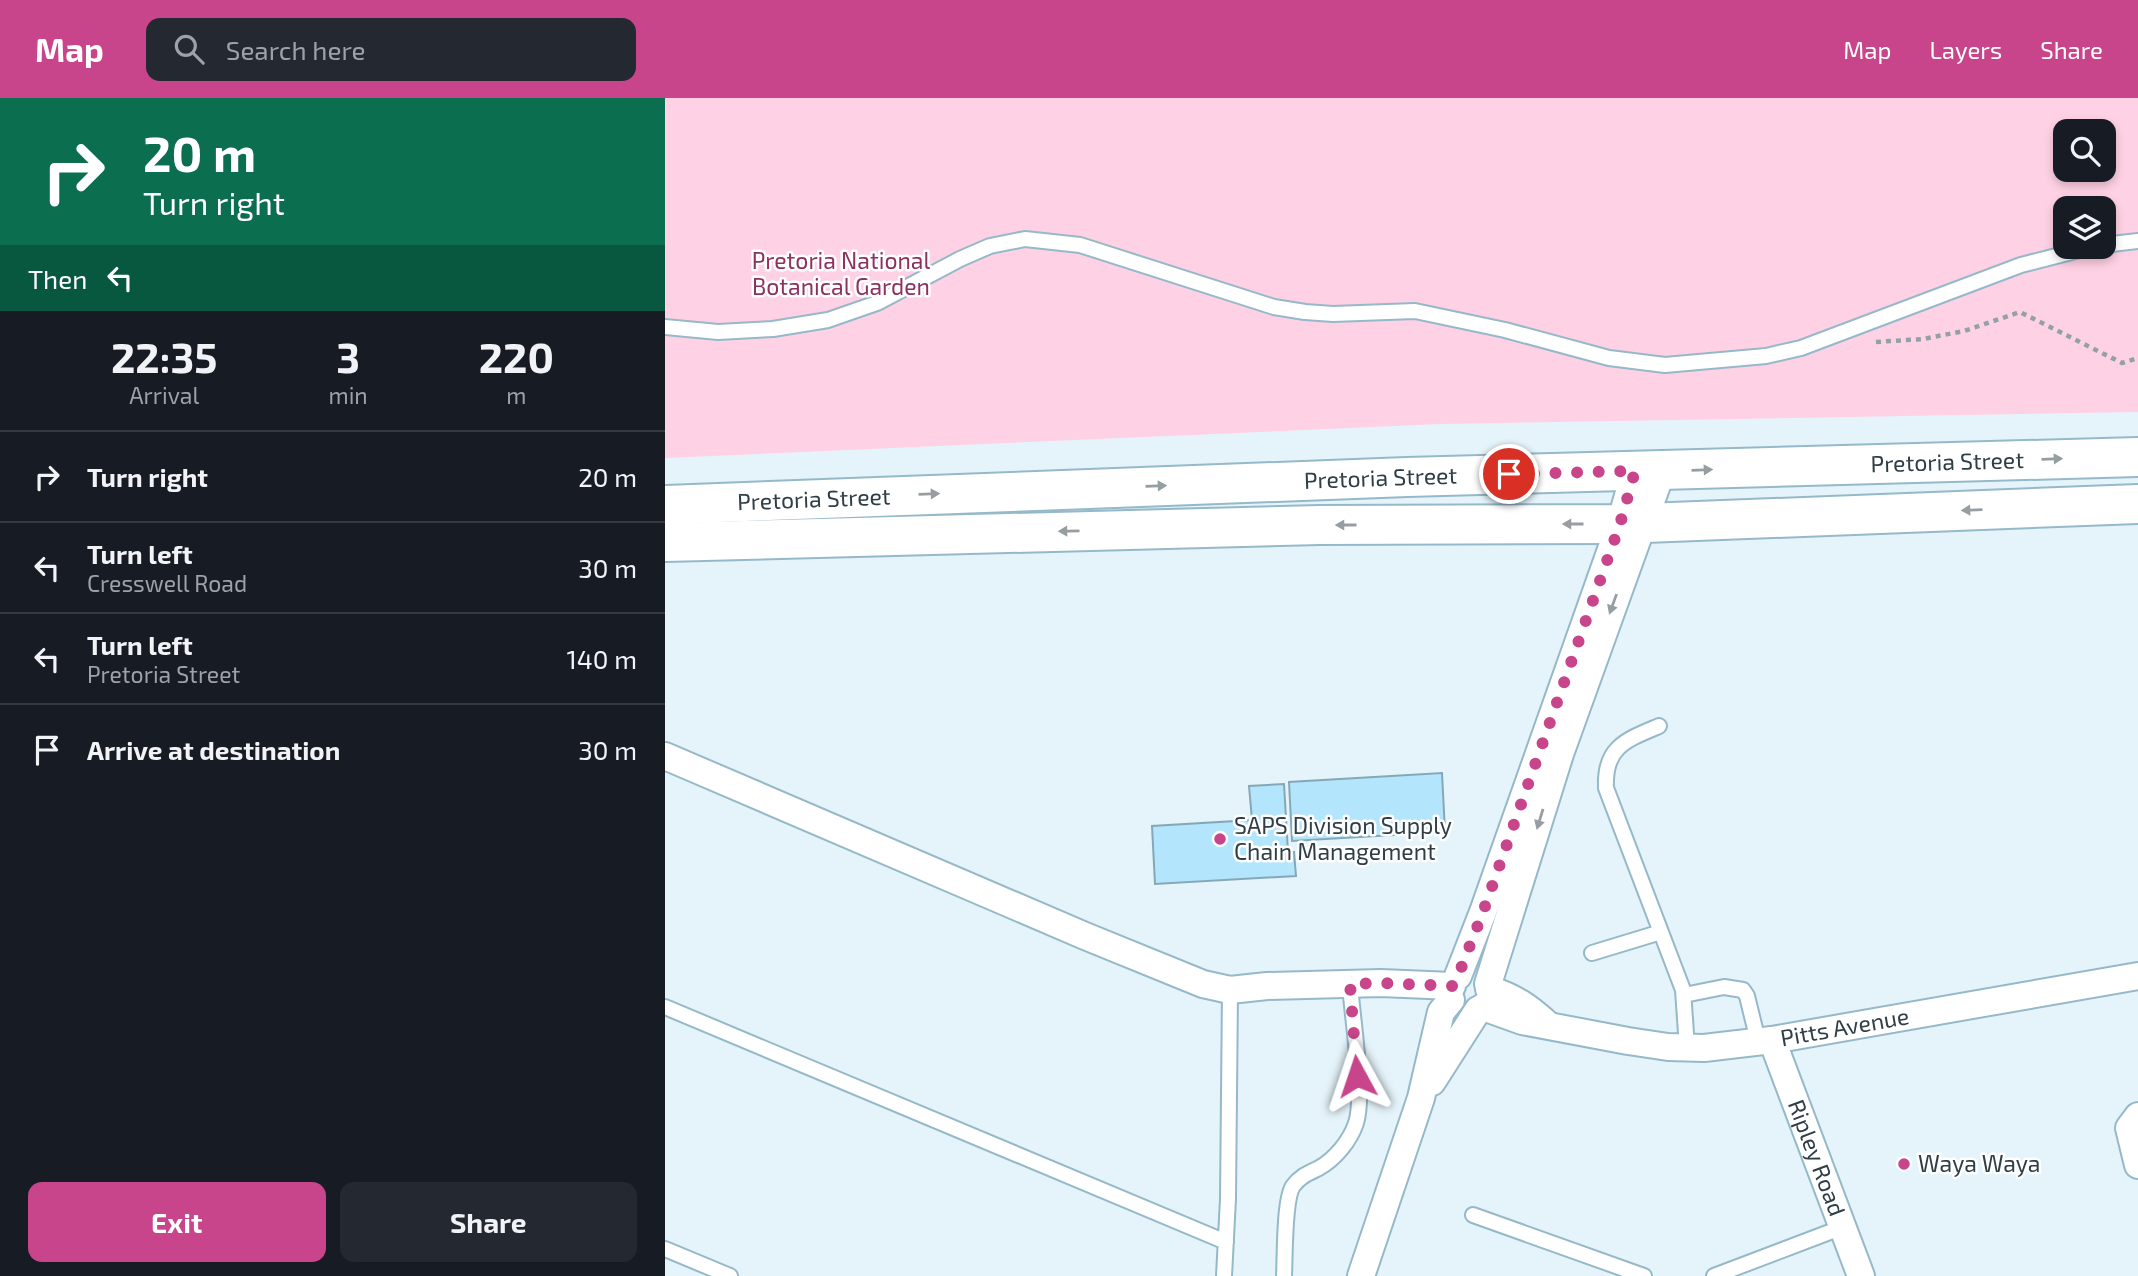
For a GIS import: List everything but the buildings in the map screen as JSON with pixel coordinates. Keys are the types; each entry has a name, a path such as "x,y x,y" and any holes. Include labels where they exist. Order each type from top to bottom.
{"main road":[{"name":"Pretoria Street","path":"665,505 1407,477 2138,457"},
{"name":"Pretoria Street","path":"665,542 1320,525 1631,524 2138,504"}],"street":[{"path":"1421,1098 1485,998 1649,471"},
{"path":"1361,1276 1421,1098 1441,1013 1454,987 1631,524"},
{"path":"665,756 1179,975 1230,990 1267,986 1381,983 1454,987"},
{"path":"1467,973 1476,973 1485,998 1464,1012 1456,1007 1454,987 1467,973"},
{"name":"Pitts Avenue","path":"1485,998 1516,999 1549,1025 1641,1043 1704,1048 1765,1041 2138,976"},
{"name":"Ripley Road","path":"1765,1041 1861,1276"},
{"path":"2138,1116 2129,1128 2138,1166"}],"lane":[{"path":"665,327 718,332 773,329 828,320 877,303 990,246 1025,239 1080,245 1274,307 1332,314 1415,311 1504,330 1609,358 1665,365 1766,356 1801,348 2021,265 2053,257"},
{"path":"2116,244 2138,241"},
{"path":"1659,726 1617,747 1606,772 1610,797 1684,995 1686,1048"},
{"path":"1592,953 1661,932"},
{"path":"1284,1276 1291,1188 1301,1176 1322,1166 1344,1146 1357,1122 1359,1099 1350,984"},
{"path":"1684,995 1724,987 1743,990 1765,1041"},
{"path":"1224,1276 1230,990"},
{"path":"665,1007 1226,1242"},
{"path":"1473,1215 1644,1276"},
{"path":"1714,1276 1843,1227"},
{"path":"665,1249 730,1276"}],"path":[{"path":"1863,343 1923,339 1964,331 2020,312 2122,363 2138,358"}],"green space":[{"name":"Pretoria National Botanical Garden","path":"665,98 2138,98 2138,412 1441,424 665,458"}],"place":[{"name":"SAPS Division Supply Chain Management","path":"1220,839"},
{"name":"Waya Waya","path":"1904,1164"}],"route":[{"path":"1357,1076 1350,984 1452,986 1458,976 1602,576 1635,471 1509,474"}]}
